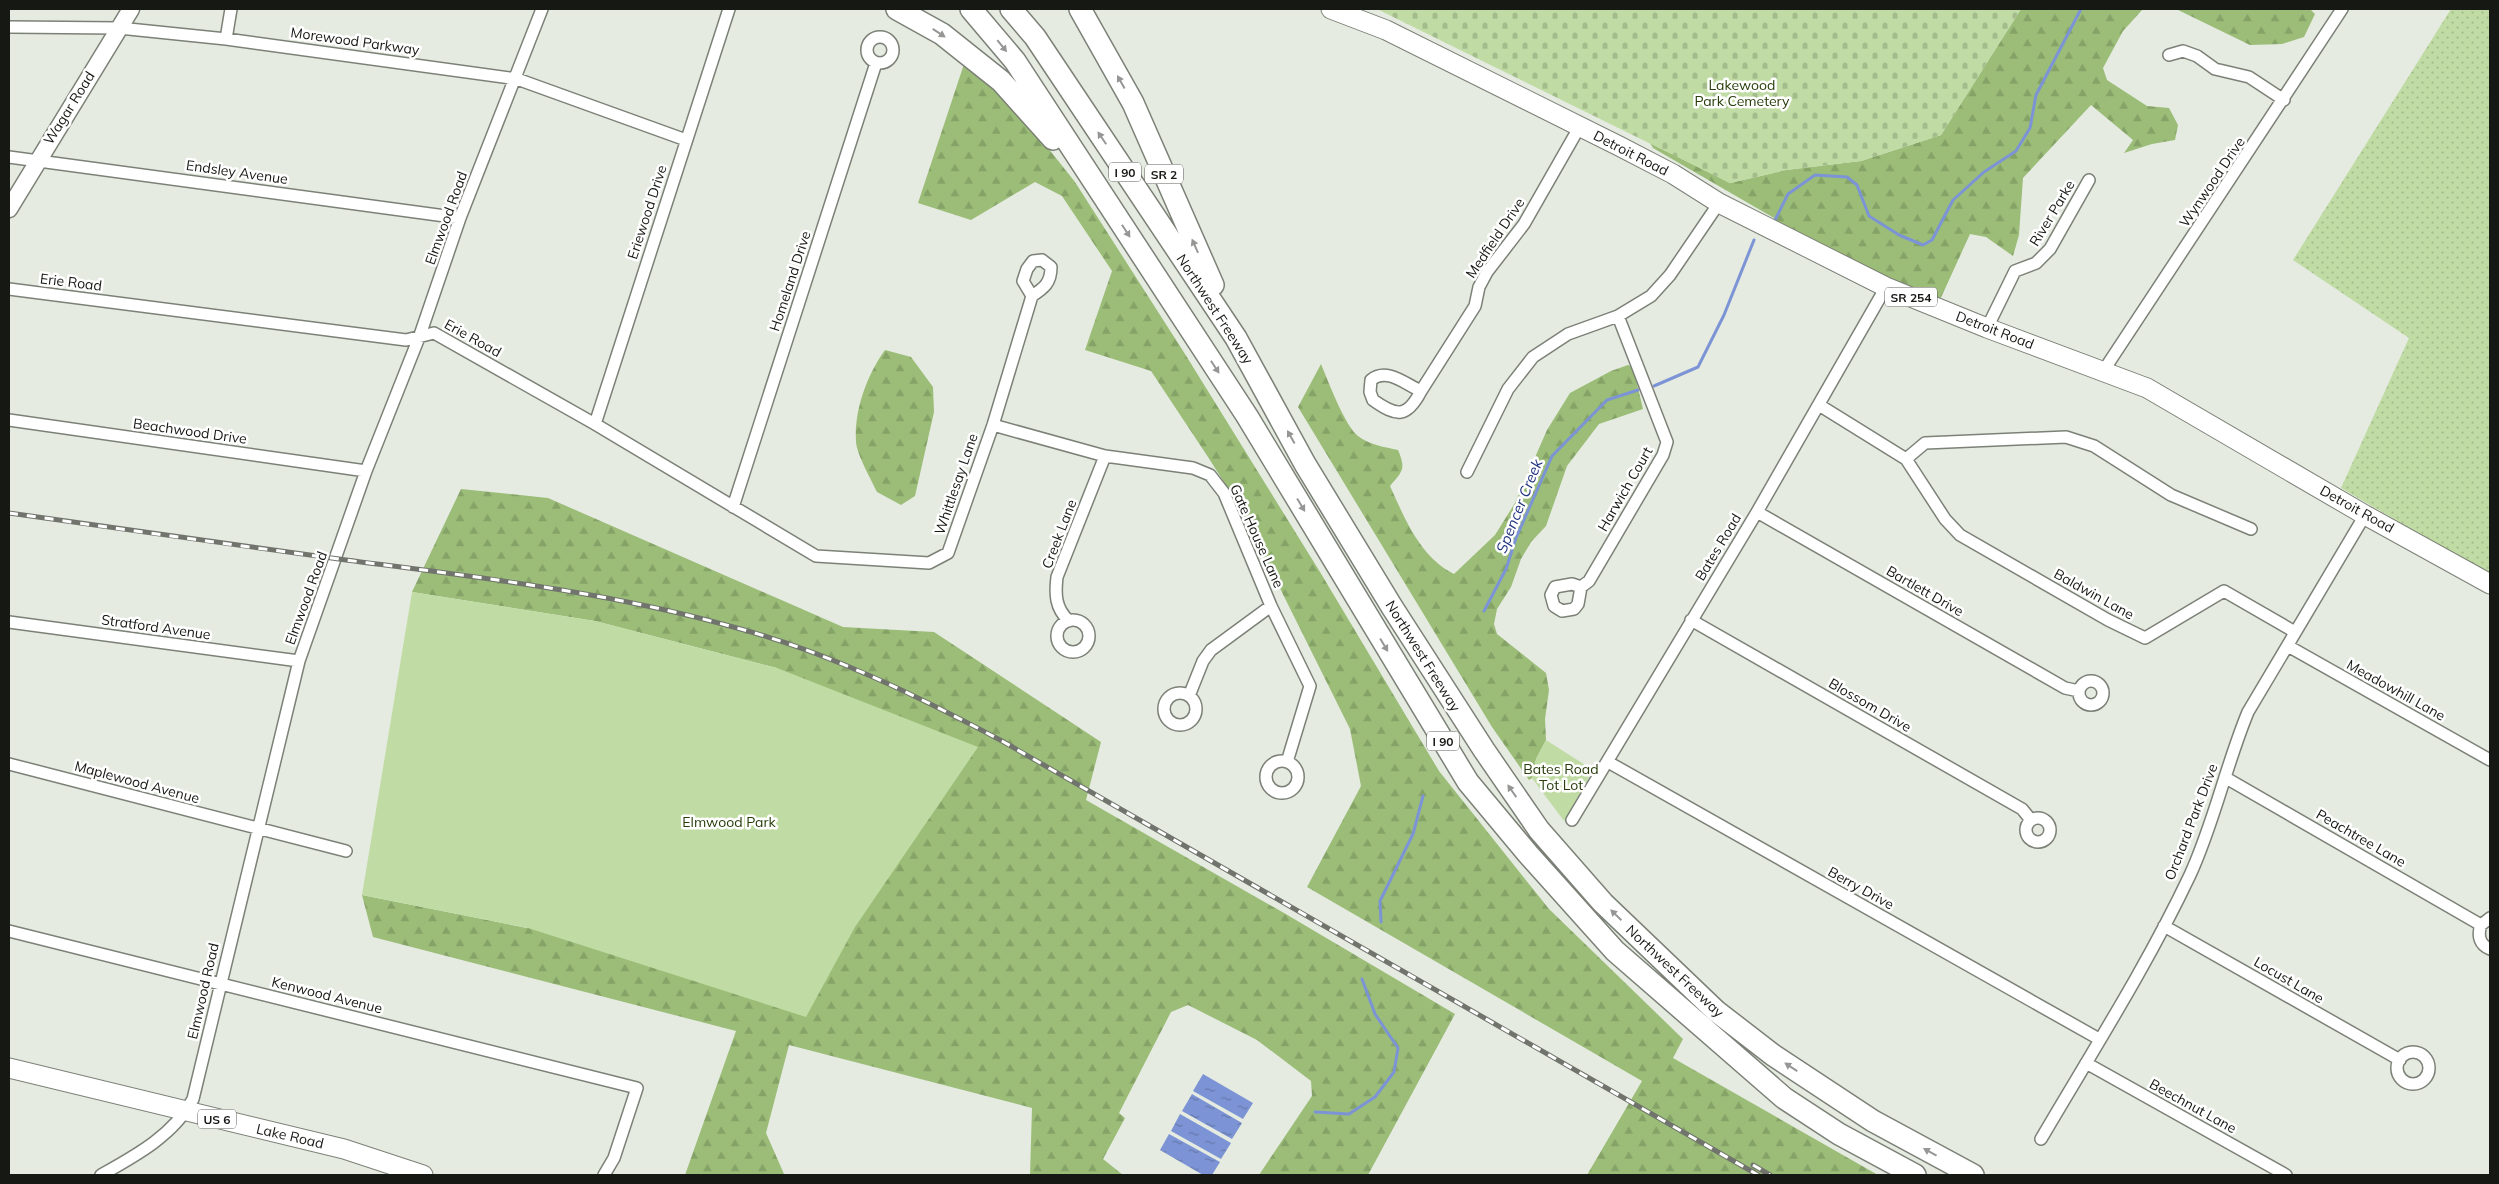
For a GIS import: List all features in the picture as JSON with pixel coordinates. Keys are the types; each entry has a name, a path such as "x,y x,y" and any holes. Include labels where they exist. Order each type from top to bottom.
{"highway":[{"path":"897,9 942,34 1001,81 1099,191"},
{"name":"Northwest Freeway","path":"971,9 1015,61 1247,416 1468,782 1615,951 1784,1098 1839,1134 1915,1175"},
{"name":"Northwest Freeway","path":"1011,9 1035,37 1236,338 1317,483 1484,750 1540,830 1604,903 1716,1011 1773,1055 1873,1121 1973,1175"},
{"name":"SR 2","path":"1080,9 1133,103 1236,338"}],"main road":[{"name":"Detroit Road","path":"1331,9 1386,30 1580,126 1673,174 1719,203 1886,287 1986,328 2104,370 2147,388 2365,515 2490,584"},
{"name":"Lake Road","path":"9,1068 344,1149 423,1175"}],"street":[{"name":"Wagar Road","path":"9,209 37,159 131,9"},
{"path":"226,39 230,9"},
{"name":"Elmwood Road","path":"101,1175 147,1149 186,1112 193,1099 299,661 366,471 420,335 460,218 517,79 542,9"},
{"name":"Eriewood Drive","path":"595,424 729,9"},
{"name":"Wynwood Drive","path":"2104,370 2284,100 2342,9"},
{"name":"Morewood Parkway","path":"9,27 119,28 226,39 517,79 686,140"},
{"path":"2169,54 2183,52 2197,56 2215,69 2249,77 2284,100"},
{"name":"Homeland Drive","path":"733,507 876,63"},
{"name":"Medfield Drive","path":"1421,391 1474,306 1479,287 1487,272 1524,224 1580,126"},
{"name":"Endsley Avenue","path":"9,157 37,159 460,218"},
{"name":"River Parke","path":"1986,328 2015,271 2036,263 2050,249 2089,180"},
{"path":"1467,472 1508,389 1534,357 1568,334 1618,316 1651,296 1670,275 1719,203"},
{"name":"Bates Road","path":"1572,820 1757,512 1886,287"},
{"name":"Erie Road","path":"9,289 406,340 434,333 595,424 816,556"},
{"name":"Whittlesay Lane","path":"816,556 929,563 948,552 993,425 1032,296"},
{"name":"Harwich Court","path":"1581,587 1589,581 1663,455 1667,442 1618,316"},
{"name":"Baldwin Lane","path":"1820,405 1906,459 1941,514 1960,536 2108,620 2146,638 2224,591 2295,632"},
{"name":"Beachwood Drive","path":"9,420 366,471"},
{"name":"Gate House Lane","path":"993,425 1104,456 1193,468 1210,475 1224,493 1272,606 1310,686 1287,762"},
{"path":"1906,459 1925,443 2066,437 2094,446 2171,495 2250,528"},
{"name":"Creek Lane","path":"1069,621 1062,614 1055,596 1057,576 1104,456"},
{"name":"Bartlett Drive","path":"1757,512 2065,688 2079,691"},
{"name":"Orchard Park Drive","path":"2041,1139 2164,926 2191,873 2226,778 2235,744 2248,712 2365,515"},
{"path":"1189,696 1203,661 1210,650 1272,606"},
{"name":"Blossom Drive","path":"1691,620 2022,809 2031,820"},
{"name":"Stratford Avenue","path":"9,622 299,661"},
{"name":"Meadowhill Lane","path":"2288,646 2490,760"},
{"name":"Berry Drive","path":"1608,762 2099,1040"},
{"name":"Maplewood Avenue","path":"9,764 346,851"},
{"name":"Peachtree Lane","path":"2226,778 2486,922"},
{"path":"2486,922 2479,939 2483,945 2490,949"},
{"name":"Locust Lane","path":"2164,926 2400,1060"},
{"name":"Kenwood Avenue","path":"9,932 637,1088 614,1158 604,1175"},
{"name":"Beechnut Lane","path":"2086,1063 2286,1175"}],"green space":[{"name":"Lakewood Park Cemetery","path":"1377,9 2021,9 1941,135 1861,161 1786,170 1730,183"},
{"path":"2021,9 2143,9 2123,31 2103,68 2107,80 2147,106 2169,108 2178,125 2175,140 2152,144 2124,153 2133,140 2091,105 2023,178 2019,235 2013,256 1986,237 1970,234 1939,302 1771,223 1781,208 1774,218 1653,148 1650,143 1730,183 1786,170 1861,161 1941,135"},
{"path":"2176,9 2310,9 2315,14 2304,37 2282,44 2250,45"},
{"path":"2451,9 2490,9 2490,575 2341,488 2409,338 2293,260"},
{"path":"965,61 1017,109 1075,182 1185,354 1320,572 1439,771 1549,909 1683,1039 1673,1058 1878,1175 1587,1175 1642,1081 1307,887 1361,786 1350,729 1239,506 1151,371 1085,350 1112,271 1062,196 1035,182 971,220 918,203"},
{"path":"885,350 911,357 933,387 934,412 915,496 901,505 877,492 856,442 857,418 863,393 873,370"},
{"path":"1321,364 1337,403 1353,431 1367,442 1398,450 1402,462 1402,470 1390,486 1408,524 1423,547 1442,567 1454,574 1495,535 1515,503 1547,430 1570,393 1611,371 1628,365 1633,367 1643,409 1599,424 1567,466 1546,526 1531,542 1521,559 1511,587 1497,609 1494,624 1497,634 1546,673 1549,690 1545,719 1546,740 1536,759 1532,778 1529,780 1492,727 1298,407"},
{"path":"461,489 548,498 843,627 934,632 1101,742 1086,800 1284,913 1455,1014 1368,1175 1259,1175 1312,1096 1311,1081 1257,1040 1188,1005 1171,1012 1119,1113 1125,1118 1103,1159 1123,1175 1030,1175 1032,1108 789,1045 766,1133 784,1174 791,1175 685,1175 736,1031 373,937 362,895 527,928 777,668 595,621 412,592"},
{"name":"Elmwood Park","path":"412,592 595,621 777,668 978,747 855,927 806,1017 528,928 362,895"},
{"name":"Bates Road Tot Lot","path":"1546,740 1593,770 1564,821 1532,778 1536,759"}],"water":[{"path":"1203,1074 1253,1103 1243,1119 1193,1091"},
{"path":"1192,1094 1242,1123 1232,1139 1182,1111"},
{"path":"1180,1114 1231,1143 1221,1159 1171,1131"},
{"path":"1169,1134 1220,1162 1212,1175 1203,1175 1160,1150"}],"waterway":[{"name":"Spencer Creek","path":"1775,220 1788,194 1815,175 1847,177 1857,185 1869,216 1899,235 1923,245 1932,240 1953,200 1984,172 2016,151 2030,128 2036,95 2081,9"},
{"name":"Spencer Creek","path":"1654,386 1698,367 1724,315 1754,240"},
{"name":"Spencer Creek","path":"1484,611 1506,569 1516,538 1552,456 1607,400 1638,390"},
{"name":"Spencer Creek","path":"1381,922 1380,901 1413,834 1423,796"},
{"name":"Spencer Creek","path":"1315,1112 1349,1114 1375,1097 1394,1072 1398,1048 1375,1014 1362,979"}],"railway":[{"path":"9,513 261,549 494,579 592,595 689,615 772,638 806,650 906,692 1002,741 1758,1175"},
{"path":"1753,1165 1770,1175"}]}
